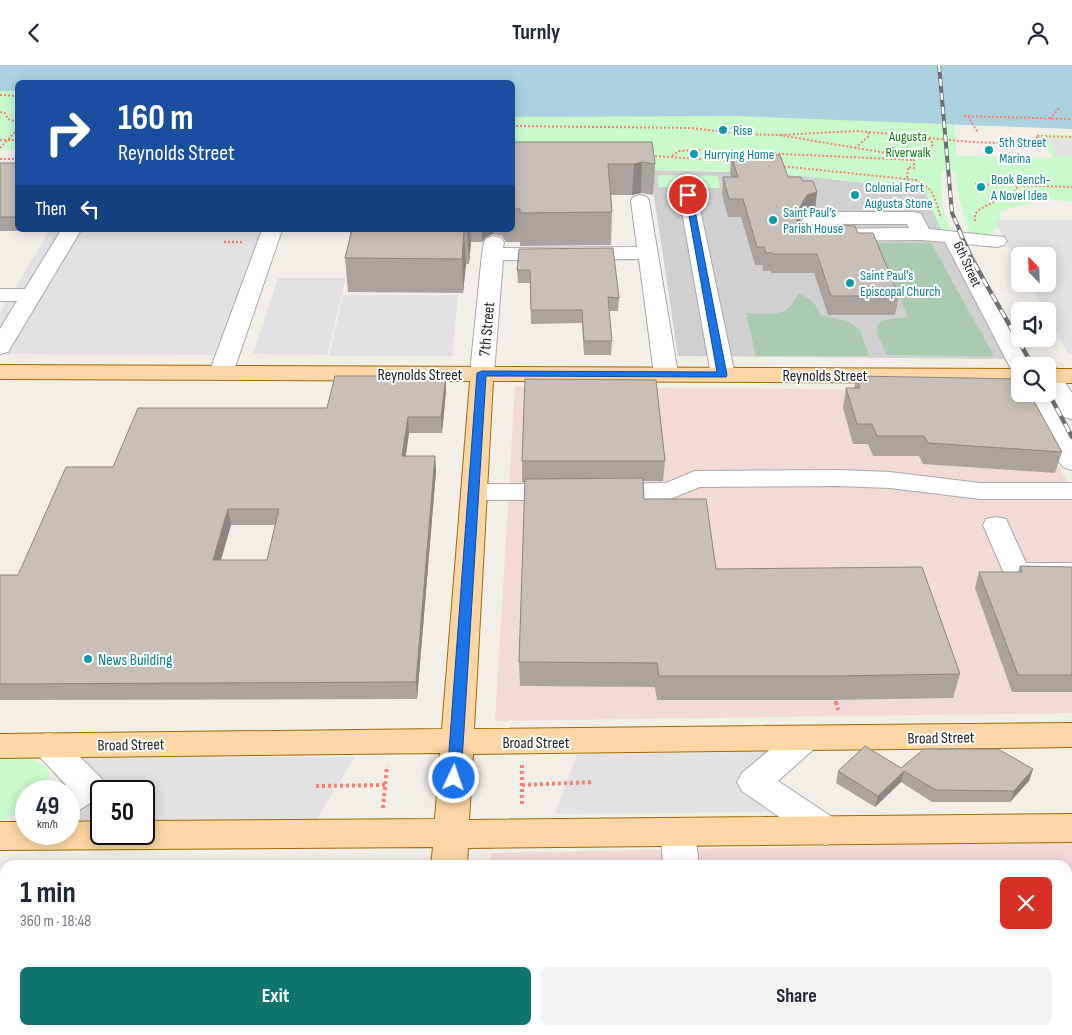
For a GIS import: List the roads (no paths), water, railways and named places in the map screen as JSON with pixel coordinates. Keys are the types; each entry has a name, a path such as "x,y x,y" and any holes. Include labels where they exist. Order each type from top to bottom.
{"main road":[{"name":"Reynolds Street","path":"0,372 1011,376"},
{"name":"7th Street","path":"450,849 482,373"},
{"name":"Broad Street","path":"0,745 1072,735"},
{"path":"13,833 450,849 679,849 826,831 1072,828"}],"street":[{"path":"688,195 722,375"},
{"path":"640,201 666,374"},
{"path":"922,234 914,218 812,218 804,235 922,234 998,241"},
{"path":"0,347 70,232"},
{"path":"221,373 271,232"},
{"name":"6th Street","path":"962,238 1011,313"},
{"name":"6th Street","path":"962,238 1016,357"},
{"name":"7th Street","path":"482,373 493,248 648,253"},
{"path":"0,295 31,295"},
{"path":"1056,388 1072,412"},
{"path":"1056,402 1072,461"},
{"path":"474,492 670,491 695,479 838,477 980,491 1072,491"},
{"path":"996,525 1016,572 1072,572"},
{"path":"804,739 754,782 826,831"},
{"path":"48,745 89,787 80,793"}],"water":[{"path":"0,65 1072,65 1072,129 735,116 515,117 515,80 15,80 15,91 0,91"}],"railway":[{"path":"939,65 952,213 960,231"},
{"path":"959,230 971,258 1028,357"},
{"path":"1053,402 1072,437"}],"place":[{"name":"Rise","path":"723,130"},
{"name":"5th Street Marina","path":"989,150"},
{"name":"Hurrying Home","path":"694,154"},
{"name":"Book Bench- A Novel Idea","path":"981,187"},
{"name":"Colonial Fort Augusta Stone","path":"855,195"},
{"name":"Saint Paul’s Parish House","path":"773,220"},
{"name":"Saint Paul's Episcopal Church","path":"850,283"},
{"name":"News Building","path":"88,659"}],"park label":[{"name":"Augusta Riverwalk","path":"908,144"}]}
